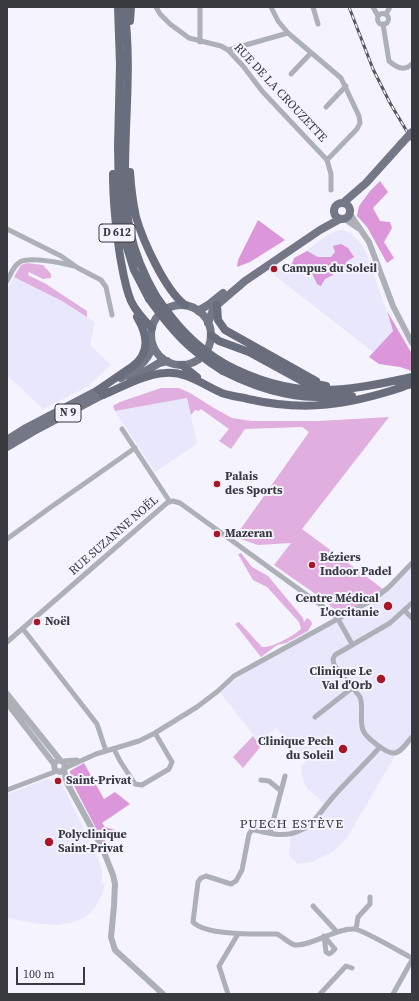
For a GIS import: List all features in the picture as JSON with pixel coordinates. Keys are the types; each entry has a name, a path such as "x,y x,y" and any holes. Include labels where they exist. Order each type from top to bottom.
{"highway":[{"name":"D 612","path":"116,7 118,17 120,64 118,129 119,203 122,228 134,270 168,326 183,342 202,358 224,368 288,387 330,391 361,388 412,377"},
{"name":"D 612","path":"124,7 128,40 126,193 130,231 152,298"},
{"name":"D 612","path":"127,89 130,67 131,7"},
{"name":"D 612","path":"126,123 129,142 132,191 137,219 165,281 174,295 185,305"},
{"name":"D 612","path":"118,129 114,142 113,194 118,242 126,287 138,314 152,328"},
{"name":"D 612","path":"100,393 138,362 144,350 146,336 127,298 125,292 126,287"},
{"name":"D 612","path":"217,305 218,320 230,333 305,376 328,386"},
{"name":"D 612","path":"211,335 220,341 249,352 302,381 328,386 361,388"},
{"path":"182,365 208,384 247,399"},
{"name":"D 612","path":"224,368 246,383 263,389 297,397 338,398 403,387"},
{"name":"D 612","path":"100,393 156,374 173,372 187,376 222,393 247,399 292,406 319,406 379,395 412,384"}],"main road":[{"path":"320,230 334,213 336,205 344,203 366,183 412,132"},
{"path":"208,323 213,310 217,305 246,281 320,230 346,215 366,183"},
{"path":"344,203 348,205 346,215"},
{"path":"334,213 336,218 346,215"},
{"path":"198,310 208,305 242,278 273,262"},
{"path":"185,305 198,310 208,323 211,335 208,347 203,355 194,362 182,365 168,361 158,354 153,346 151,336 152,328 155,320 164,310 174,306 185,305"},
{"name":"N 9","path":"7,447 100,393 140,366 147,358 153,346"},
{"name":"N 9","path":"7,440 26,428 159,363 168,361"}],"street":[{"name":"RUE DE LA CROUZETTE","path":"156,7 160,14 189,38 200,42 221,46 228,50 243,66 262,91 327,160 331,174 332,190"},
{"path":"200,7 200,42"},
{"name":"RUE DE LA CROUZETTE","path":"271,7 278,21 288,33 341,78 359,116 360,123 357,129 327,160"},
{"path":"313,7 318,24"},
{"path":"373,7 378,16 378,22 383,24"},
{"path":"383,24 387,22 388,19 386,14 390,7"},
{"path":"378,16 380,14 386,14"},
{"path":"383,24 389,61 395,67 403,69 411,66"},
{"path":"228,50 288,33"},
{"path":"291,74 311,52"},
{"path":"326,107 346,86"},
{"path":"346,215 361,230 372,246 393,306 412,343"},
{"path":"7,229 61,256 78,268 101,280 106,287 112,314"},
{"path":"7,281 13,270 22,261 30,260 62,263 78,268"},
{"path":"122,429 170,502"},
{"path":"7,540 55,504 135,448"},
{"name":"RUE SUZANNE NOËL","path":"7,642 170,502 180,503 316,601 338,619"},
{"path":"7,790 46,776 60,767 139,741 155,733 197,707 218,691 234,676 374,599 389,587 412,563"},
{"path":"412,603 384,627 352,644 335,655 333,659 334,666 360,697 362,702 363,730 366,735 380,747 389,753 394,754 398,752 412,737"},
{"path":"404,610 412,618"},
{"path":"338,619 352,644"},
{"path":"23,629 97,724 106,751"},
{"path":"315,717 352,688"},
{"path":"7,694 60,767 111,867 115,884 111,937 115,950 163,994"},
{"path":"7,703 60,767"},
{"path":"114,749 135,784 142,785 169,769 172,762 155,733"},
{"path":"380,747 309,825 291,834 282,835 252,830 248,834 242,870 233,883 230,884 206,876 201,878 198,882 193,922 196,925 217,932 238,934 277,934 284,937 291,944 296,945 305,944 337,932 356,929 412,959 393,994"},
{"path":"270,834 285,776"},
{"path":"260,780 269,781 281,791"},
{"path":"356,929 358,918 370,904 370,897"},
{"path":"313,906 337,932"},
{"path":"228,994 219,966 238,934"},
{"path":"320,994 346,966 352,968"}],"shaded area":[{"path":"380,181 388,192 373,208 380,221 390,222 392,228 384,242 394,258 387,263 367,227 357,216 359,206 370,191"},
{"path":"258,220 285,240 250,262 237,267 238,260"},
{"path":"342,230 351,233 362,245 367,254 393,331 376,351 373,352 274,275 326,236 335,231"},
{"path":"341,244 348,248 354,257 346,262 349,269 346,272 343,267 332,271 333,275 325,279 321,286 317,284 311,271 305,272 291,267 294,258 307,251 318,257 331,257 335,252 333,246"},
{"path":"27,263 43,265 51,274 51,278 43,279 29,272 28,275 46,284 87,311 87,317 62,301 14,277 21,265"},
{"path":"14,277 62,301 95,322 90,345 111,365 87,387 43,409 7,375 7,290"},
{"path":"387,311 412,354 412,371 400,367 379,364 369,357 393,331"},
{"path":"161,388 179,388 232,418 252,421 318,421 389,417 302,529 383,589 353,610 336,611 324,600 274,565 291,543 258,545 235,537 309,432 302,427 245,429 231,449 219,441 229,429 201,409 199,411 195,410 191,415 187,398 115,411 113,406 120,402"},
{"path":"187,398 197,444 155,472 115,411"},
{"path":"241,553 252,567 268,576 303,618 304,622 307,618 312,624 308,631 286,643 277,645 261,657 235,624 239,622 262,647 271,646 282,641 301,629 299,622 267,587 253,580 238,554"},
{"path":"412,562 412,739 393,759 347,838 334,851 312,862 297,864 289,855 291,832 299,829 312,818 323,803 306,787 302,777 301,766 307,760 276,728 259,742 220,692 237,678 383,589"},
{"path":"253,736 261,746 243,768 233,757"},
{"path":"84,763 104,799 115,792 130,804 102,823 105,827 118,831 103,842 71,780 70,771"},
{"name":"Polyclinique Saint-Privat","path":"47,779 63,786 99,861 102,871 101,884 105,885 101,897 92,911 84,918 74,922 57,925 41,924 7,918 7,794"}],"railway":[{"path":"349,7 373,69 390,103 412,140"}],"place":[{"name":"Campus du Soleil","path":"274,269"},
{"name":"Palais des Sports","path":"217,484"},
{"name":"Mazeran","path":"217,534"},
{"name":"Béziers Indoor Padel","path":"312,565"},
{"name":"Centre Médical L'occitanie","path":"388,606"},
{"name":"Noël","path":"37,622"},
{"name":"Clinique Le Val d'Orb","path":"381,679"},
{"name":"Clinique Pech du Soleil","path":"343,749"},
{"name":"Saint-Privat","path":"58,781"},
{"name":"Polyclinique Saint-Privat","path":"49,842"}],"district":[{"name":"PUECH ESTÈVE","path":"292,825"}]}
